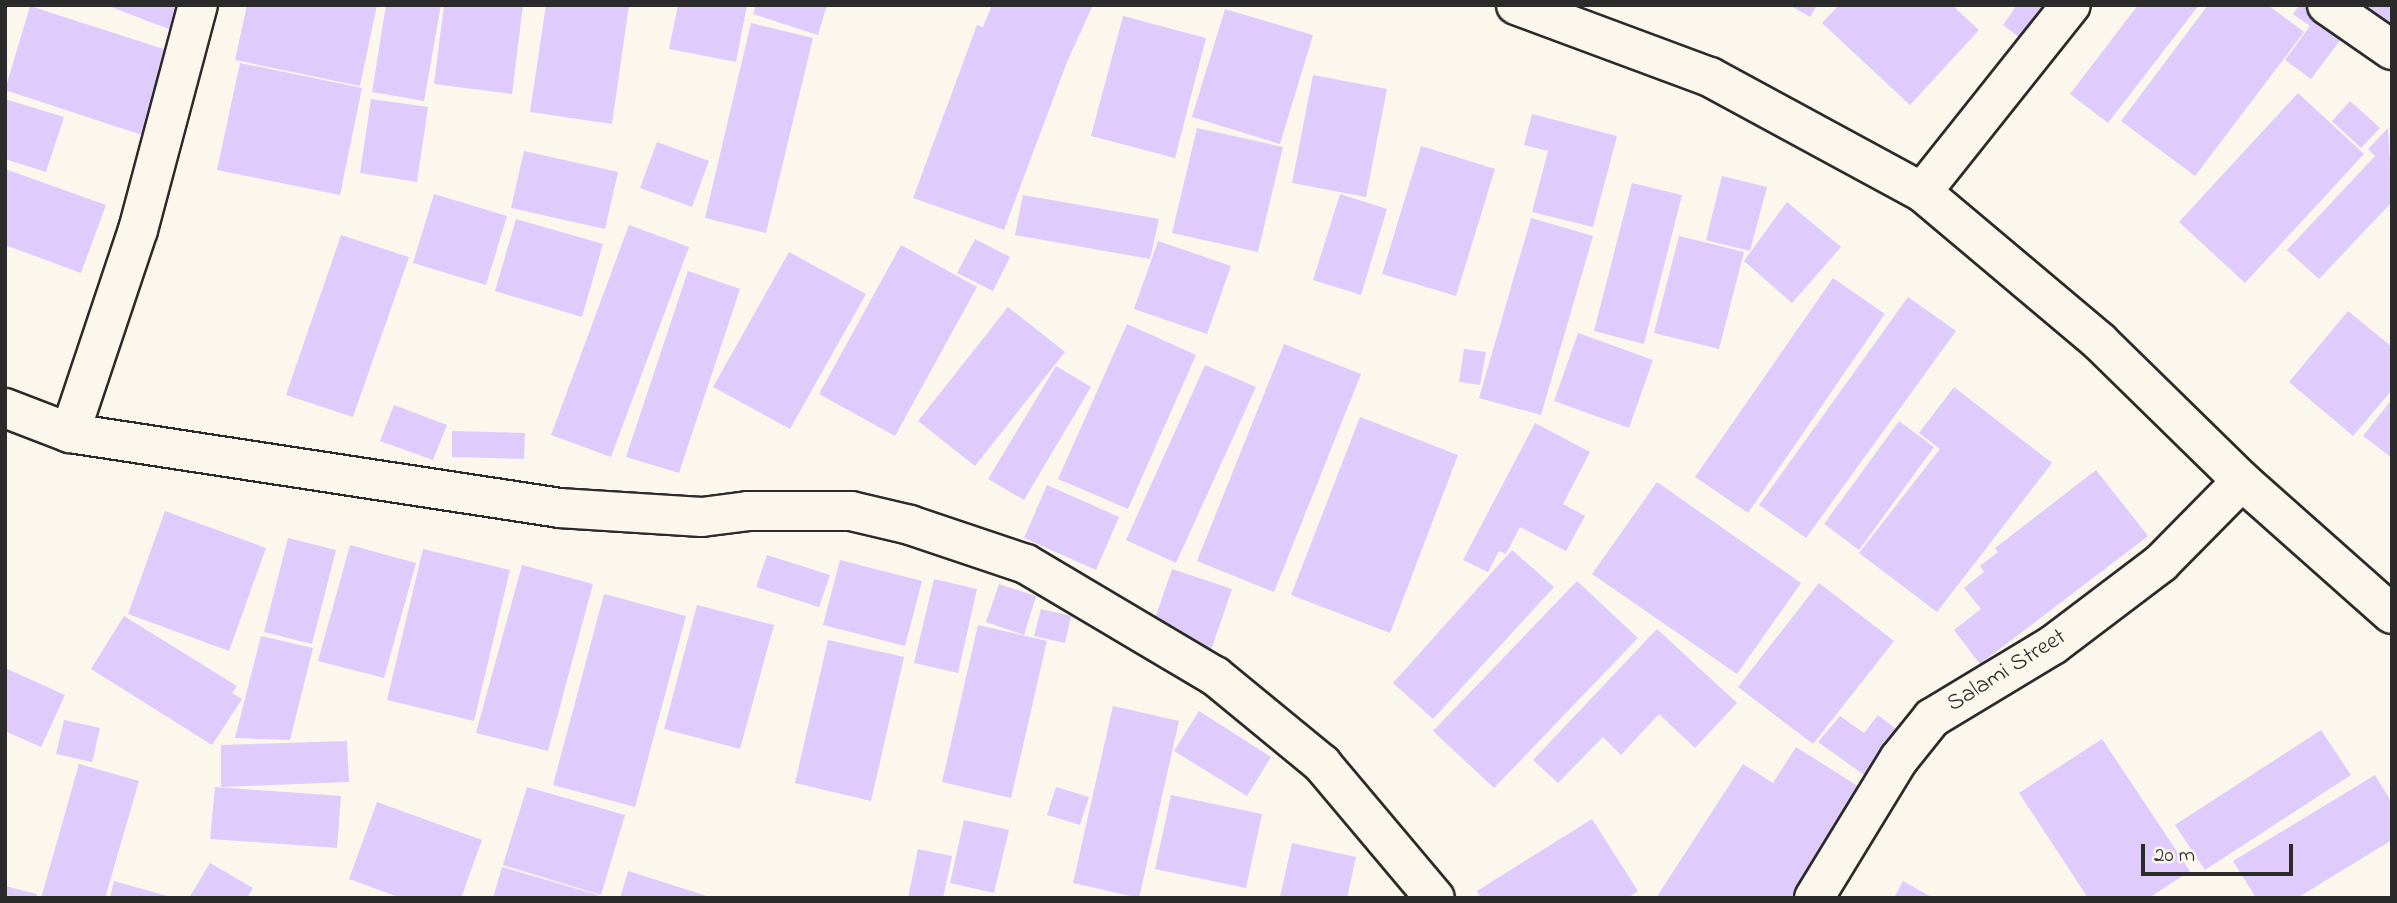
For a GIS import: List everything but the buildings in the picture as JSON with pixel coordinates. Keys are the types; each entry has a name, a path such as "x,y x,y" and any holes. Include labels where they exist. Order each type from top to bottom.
{"street":[{"path":"70,433 138,230 198,5"},
{"path":"1516,5 1710,77 1922,192 2099,342 2242,481 2392,614"},
{"path":"1922,192 2071,5"},
{"path":"2328,5 2392,50"},
{"path":"5,408 70,433 636,517 851,512 910,525 1013,559 1122,618 1215,676 1322,764 1435,898"},
{"name":"Salami Street","path":"1814,898 1899,759 1932,718 2053,645 2150,571 2242,481"}]}
